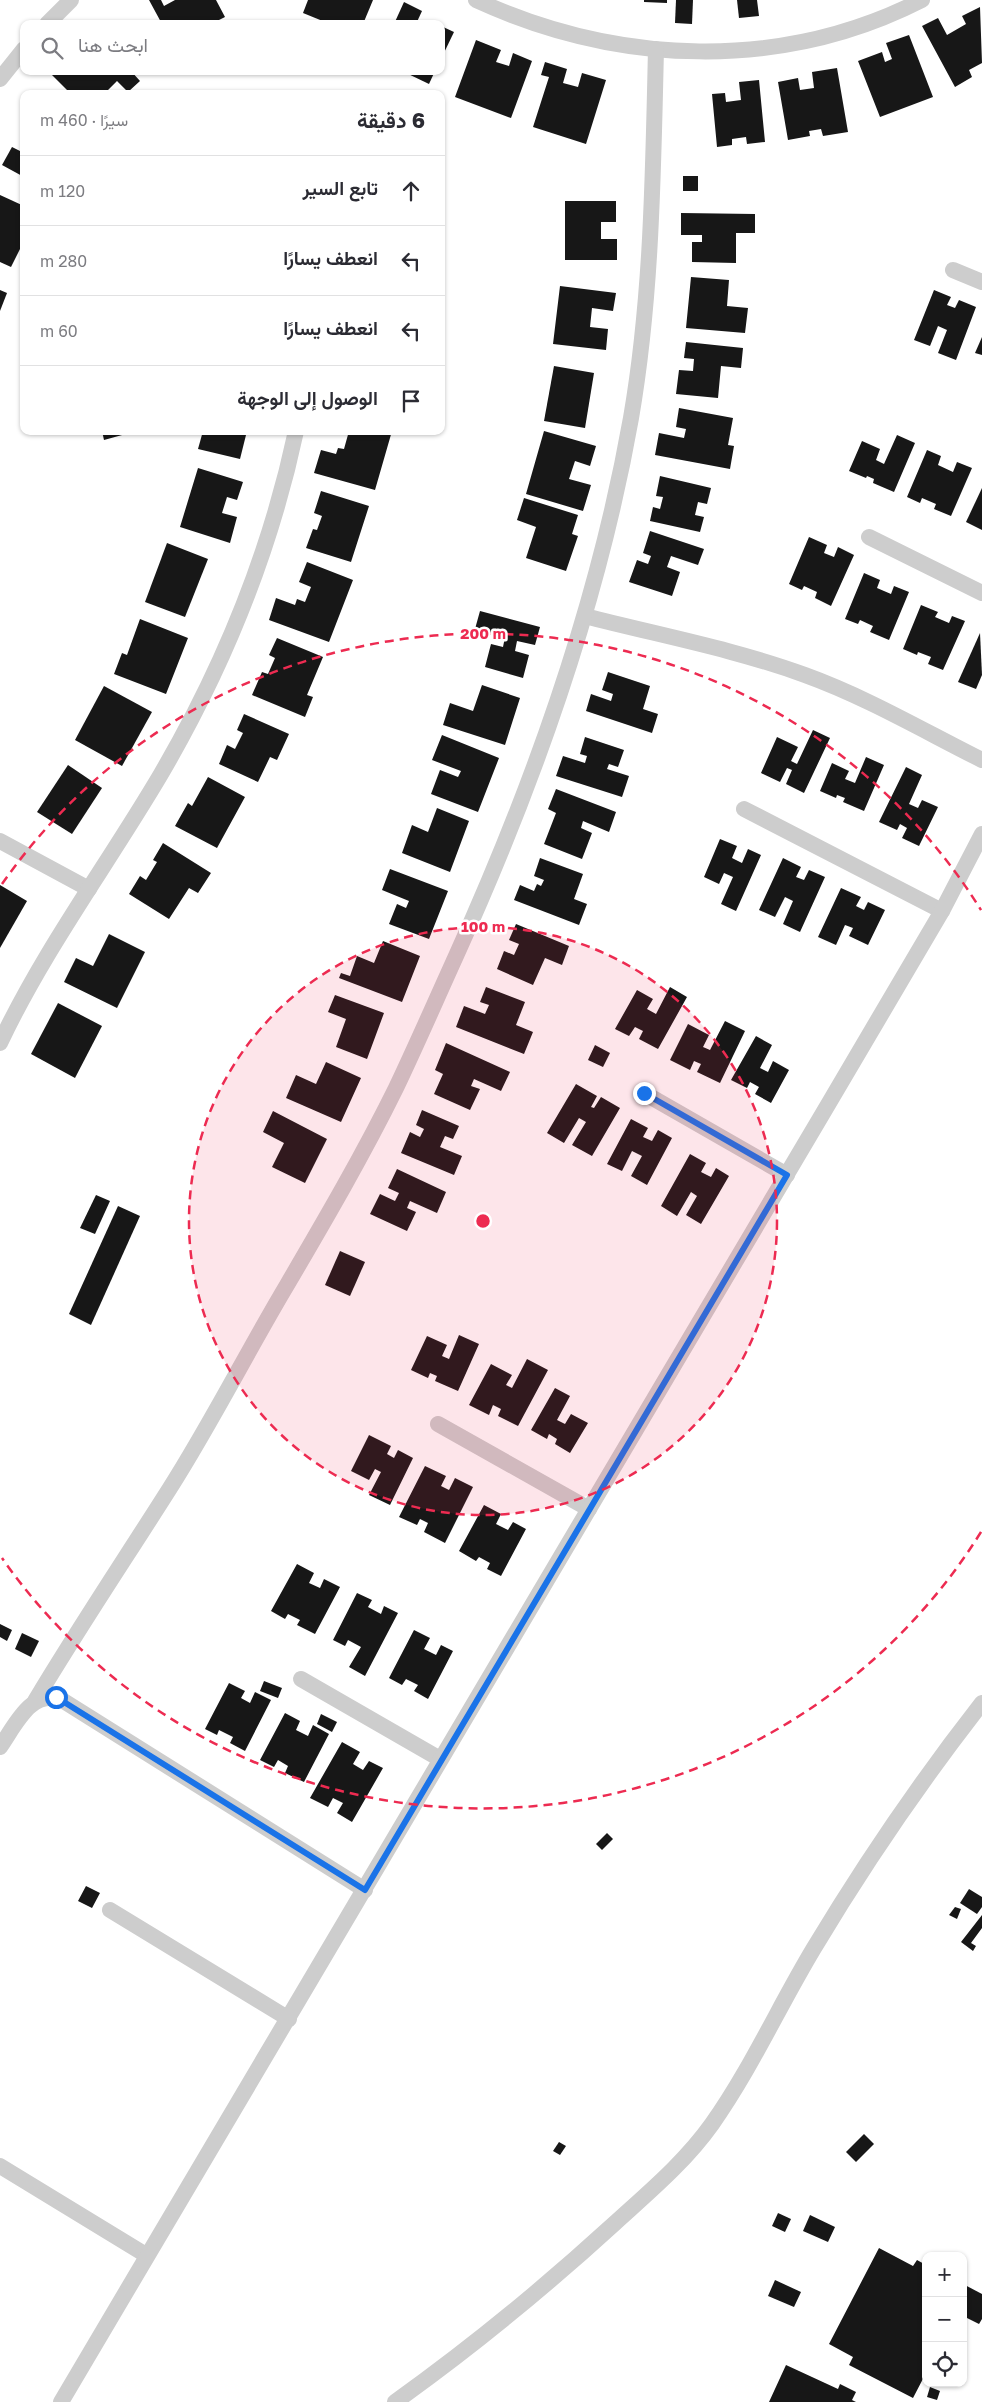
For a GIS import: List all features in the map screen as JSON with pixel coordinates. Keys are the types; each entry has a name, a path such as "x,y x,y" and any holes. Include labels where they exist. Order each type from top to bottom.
{"street":[{"path":"51,20 71,0"},
{"path":"476,0 523,20 592,40 656,50 696,52 734,51 802,42 848,30 922,0"},
{"path":"0,1747 35,1701 196,1444 314,1240 395,1088 516,817 544,743 585,616 620,477 640,361 650,258 656,50"},
{"path":"0,79 20,54"},
{"path":"954,270 982,282"},
{"path":"0,1043 38,970 161,774 225,652 249,596 269,538 295,435"},
{"path":"869,536 982,593"},
{"path":"585,616 740,655 805,675 866,702 982,760"},
{"path":"744,809 942,911"},
{"path":"61,2402 146,2254 289,2019 440,1759 787,1175 942,911 982,834"},
{"path":"0,841 89,889"},
{"path":"644,1093 787,1175"},
{"path":"438,1424 589,1509"},
{"path":"301,1679 440,1759"},
{"path":"35,1701 42,1698 56,1697 68,1703 365,1890"},
{"path":"395,2402 460,2355 539,2291 684,2159 712,2125 735,2088 843,1900 913,1796 982,1703"},
{"path":"110,1910 289,2019"},
{"path":"0,2166 146,2254"}],"building":[{"path":"149,0 161,0 164,6 175,0 216,0 225,17 219,20 160,20"},
{"path":"308,0 373,0 365,20 320,20 303,13"},
{"path":"644,0 667,0 667,3 644,2"},
{"path":"676,0 693,0 692,24 675,23"},
{"path":"737,0 757,0 759,16 739,18"},
{"path":"404,2 422,11 418,20 396,20"},
{"path":"980,7 982,63 969,70 972,77 955,87 922,26 938,18 947,35 966,24 962,16"},
{"path":"445,28 454,32 445,51"},
{"path":"909,35 933,97 880,117 858,61 882,52 885,62 892,59 886,43"},
{"path":"476,40 501,50 496,62 509,66 513,53 532,61 511,118 455,97"},
{"path":"545,62 567,69 563,83 578,87 582,73 606,80 586,144 533,127 549,77 541,75"},
{"path":"837,68 848,132 823,136 821,129 809,131 810,136 788,140 778,82 798,78 800,90 814,88 812,72"},
{"path":"52,75 135,75 140,81 130,90 126,90 117,81 108,90 67,90"},
{"path":"410,75 433,75 429,84"},
{"path":"759,80 765,142 747,144 746,137 732,139 732,145 717,147 712,94 725,93 726,102 741,100 739,82"},
{"path":"12,147 20,151 20,175 2,165"},
{"path":"683,176 698,176 698,191 683,191"},
{"path":"0,195 20,204 20,249 11,267 0,262"},
{"path":"565,201 616,201 616,222 601,222 601,239 617,239 617,260 565,260"},
{"path":"681,213 755,214 755,233 736,233 736,263 692,262 692,242 702,242 702,235 681,235"},
{"path":"691,277 729,280 727,306 748,308 745,333 686,328"},
{"path":"560,286 616,293 613,311 592,308 590,327 608,329 606,350 553,344"},
{"path":"0,290 7,293 0,311"},
{"path":"934,290 951,297 947,305 955,308 959,300 976,307 956,360 938,353 947,330 938,326 930,346 914,340"},
{"path":"982,337 982,355 975,353"},
{"path":"686,342 743,348 741,368 721,366 718,398 676,394 679,370 693,371 694,359 684,358"},
{"path":"554,366 594,373 585,428 544,421"},
{"path":"679,408 733,418 728,445 734,446 730,469 655,455 659,433 684,438 686,429 676,427"},
{"path":"544,431 596,446 590,466 575,461 569,479 591,485 583,511 526,494"},
{"path":"103,435 122,435 104,440"},
{"path":"202,435 246,435 240,459 198,449"},
{"path":"348,435 391,435 375,490 314,473 321,450 336,454 338,448 344,449"},
{"path":"897,435 915,443 894,492 873,483 874,479 849,471 862,441 880,449 876,460 884,464"},
{"path":"927,450 941,456 938,465 953,472 957,462 972,468 951,516 934,509 936,504 922,498 920,503 907,497"},
{"path":"198,468 243,482 237,500 227,497 222,513 237,517 230,543 180,527"},
{"path":"660,476 711,488 707,504 698,502 695,515 704,517 700,532 650,521 653,507 660,509 663,497 656,496"},
{"path":"982,488 982,530 966,522"},
{"path":"321,491 369,506 351,562 306,548 313,529 317,530 322,516 314,513"},
{"path":"524,498 578,515 572,534 578,536 566,571 526,558 536,527 517,520"},
{"path":"650,531 704,549 698,565 671,556 667,567 680,572 672,596 629,582 637,560 648,564 651,556 643,553"},
{"path":"809,537 827,545 824,553 834,557 838,547 854,555 831,606 815,598 817,592 804,586 802,590 789,584"},
{"path":"167,543 208,559 185,617 145,602"},
{"path":"307,562 353,580 329,642 269,620 276,598 295,605 297,599 305,602 311,587 299,582"},
{"path":"864,573 880,580 877,588 891,594 894,586 909,592 889,640 870,632 873,626 860,620 858,624 845,619"},
{"path":"921,605 938,612 935,617 949,623 952,616 965,621 943,670 928,664 931,657 918,652 917,655 903,649"},
{"path":"480,611 540,627 535,645 517,641 515,651 529,655 523,678 485,667 491,644 503,647 505,637 475,629"},
{"path":"140,619 188,638 166,694 114,674 122,653 127,655"},
{"path":"980,633 982,675 976,689 958,682"},
{"path":"277,638 323,657 307,695 313,697 305,717 252,695 262,672 268,674 275,658 269,655"},
{"path":"608,672 650,686 643,709 658,714 652,733 586,711 591,694 611,701 613,694 602,690"},
{"path":"482,685 520,698 505,745 443,725 450,703 473,711"},
{"path":"104,686 152,712 122,766 75,740"},
{"path":"244,714 289,734 277,760 270,757 258,782 219,764 227,745 235,749 243,733 237,730"},
{"path":"813,730 830,738 804,793 786,784 792,770 787,768 780,782 761,773 777,737 798,747 791,761 797,764"},
{"path":"442,735 499,758 478,812 431,794 440,770 458,777 461,771 432,760"},
{"path":"585,737 624,750 618,767 609,764 607,769 629,776 622,797 556,776 563,756 585,763 587,756 580,754"},
{"path":"866,757 884,765 864,811 843,802 845,798 837,795 836,798 820,791 832,763 849,771 845,779 855,783"},
{"path":"68,765 102,788 72,834 37,812"},
{"path":"906,767 922,775 909,804 918,808 922,800 938,807 919,846 902,838 907,828 900,824 897,830 879,822"},
{"path":"208,777 245,797 217,848 175,826 188,803 192,806"},
{"path":"556,789 616,812 609,832 583,821 581,828 592,833 582,859 544,844 556,813 548,809"},
{"path":"437,808 469,821 450,872 402,853 412,825 428,832"},
{"path":"720,839 737,846 732,858 742,863 748,849 761,855 736,911 721,904 733,877 724,873 719,884 704,877"},
{"path":"163,843 211,873 198,893 189,888 169,919 129,894 140,876 146,880 157,862 153,860"},
{"path":"540,858 583,874 574,899 587,904 579,925 514,900 520,885 534,891 537,884 541,886 544,880 534,876"},
{"path":"783,858 801,867 796,877 804,880 809,870 825,877 800,932 783,924 793,901 785,897 775,917 759,910"},
{"path":"390,869 448,891 429,939 389,924 397,904 406,908 409,901 382,890"},
{"path":"0,885 27,901 0,948"},
{"path":"841,888 861,897 856,906 864,910 868,902 885,910 868,945 849,936 853,928 845,925 836,945 818,937"},
{"path":"516,924 569,946 562,965 545,958 533,985 497,969 504,951 514,955 519,944 509,940"},
{"path":"109,934 145,952 117,1008 64,982 76,958 93,966"},
{"path":"383,941 420,956 402,1002 339,978 341,973 350,976 357,956 374,963"},
{"path":"486,987 525,1002 516,1025 533,1032 524,1054 456,1027 464,1006 485,1014 489,1005 480,1002"},
{"path":"670,987 687,997 658,1049 639,1039 643,1031 635,1027 629,1036 615,1029 637,990 653,999 647,1009 656,1014"},
{"path":"335,995 384,1013 367,1059 336,1047 346,1019 328,1012"},
{"path":"58,1003 102,1026 75,1078 31,1054"},
{"path":"725,1021 745,1031 720,1083 697,1072 701,1064 694,1061 690,1070 670,1060 688,1024 709,1035 703,1047 710,1050"},
{"path":"756,1036 772,1045 760,1068 768,1072 773,1061 789,1070 771,1103 755,1094 759,1087 750,1082 747,1088 731,1080"},
{"path":"446,1043 510,1072 501,1091 474,1079 471,1086 480,1089 470,1110 434,1094 443,1074 435,1070"},
{"path":"595,1045 610,1053 603,1067 588,1060"},
{"path":"326,1062 361,1078 341,1122 286,1098 296,1075 316,1084"},
{"path":"576,1084 597,1096 591,1107 594,1108 601,1097 620,1108 592,1156 572,1145 586,1122 579,1118 564,1143 547,1133"},
{"path":"422,1110 459,1126 453,1139 445,1136 440,1147 462,1156 454,1175 401,1153 410,1132 420,1137 424,1129 416,1125"},
{"path":"273,1111 327,1139 305,1183 272,1167 284,1143 263,1132"},
{"path":"631,1119 648,1128 643,1137 652,1141 658,1130 672,1138 647,1185 631,1176 642,1156 632,1151 622,1171 607,1164"},
{"path":"690,1154 706,1163 701,1172 711,1177 716,1168 729,1176 701,1224 686,1215 697,1196 691,1192 677,1216 661,1206"},
{"path":"397,1169 446,1192 437,1213 410,1201 407,1208 416,1212 407,1231 370,1214 380,1194 395,1201 399,1193 388,1188"},
{"path":"96,1195 110,1201 95,1234 80,1228"},
{"path":"118,1206 140,1216 91,1325 69,1314"},
{"path":"340,1251 365,1262 350,1296 325,1285"},
{"path":"459,1335 479,1344 458,1391 435,1381 437,1376 430,1373 428,1378 411,1370 427,1336 447,1345 442,1356 449,1359"},
{"path":"527,1359 548,1370 518,1426 498,1416 501,1409 493,1405 489,1415 469,1405 491,1364 512,1375 506,1385 512,1388"},
{"path":"555,1388 570,1396 557,1420 565,1424 571,1414 588,1423 570,1453 555,1444 557,1439 549,1434 547,1439 531,1430"},
{"path":"369,1435 391,1446 387,1454 394,1458 398,1450 413,1458 390,1505 369,1495 381,1472 375,1469 369,1480 351,1471"},
{"path":"425,1466 446,1476 441,1486 449,1490 455,1478 473,1487 445,1543 424,1532 428,1523 420,1519 417,1525 399,1517"},
{"path":"484,1505 501,1514 496,1524 508,1530 513,1522 526,1529 501,1576 487,1569 490,1563 479,1557 476,1561 459,1551"},
{"path":"297,1564 314,1573 309,1583 320,1588 324,1579 340,1587 315,1634 297,1625 300,1620 288,1614 285,1619 271,1611"},
{"path":"357,1593 372,1600 368,1607 381,1614 384,1606 398,1613 365,1676 349,1667 361,1647 348,1640 345,1646 333,1640"},
{"path":"0,1624 12,1630 7,1641 0,1637"},
{"path":"414,1630 430,1638 424,1649 436,1655 441,1645 453,1651 428,1699 414,1691 418,1685 406,1679 402,1685 389,1678"},
{"path":"22,1633 39,1641 31,1657 15,1649"},
{"path":"264,1681 282,1688 278,1698 260,1691"},
{"path":"229,1683 245,1691 241,1698 250,1703 255,1692 271,1700 245,1751 230,1743 233,1737 219,1730 217,1735 205,1729"},
{"path":"285,1713 300,1721 296,1730 308,1736 313,1725 329,1734 304,1782 285,1773 288,1766 278,1760 274,1767 260,1760"},
{"path":"321,1714 337,1722 332,1732 317,1724"},
{"path":"342,1742 360,1752 353,1764 363,1770 369,1761 383,1768 352,1822 337,1813 343,1803 333,1798 328,1807 310,1798"},
{"path":"607,1833 613,1839 602,1850 596,1844"},
{"path":"86,1886 100,1893 92,1908 78,1901"},
{"path":"969,1889 982,1897 982,1907 977,1914 960,1903"},
{"path":"955,1907 961,1909 957,1919 949,1915"},
{"path":"982,1915 982,1928 971,1943 976,1946 973,1951 961,1942"},
{"path":"864,2134 874,2144 856,2162 846,2152"},
{"path":"559,2142 566,2146 560,2155 553,2151"},
{"path":"778,2213 791,2219 785,2232 772,2226"},
{"path":"810,2215 835,2227 828,2242 803,2231"},
{"path":"879,2248 913,2266 917,2260 922,2263 922,2381 913,2398 849,2365 853,2357 829,2344"},
{"path":"775,2280 801,2292 794,2307 768,2296"},
{"path":"967,2286 982,2294 982,2319 979,2324 967,2318"},
{"path":"786,2365 838,2389 840,2384 856,2392 852,2400 856,2402 769,2402"},
{"path":"930,2387 940,2391 937,2400 927,2397"}],"route":[{"path":"56,1697 365,1890 440,1759 787,1175 644,1093"}]}
